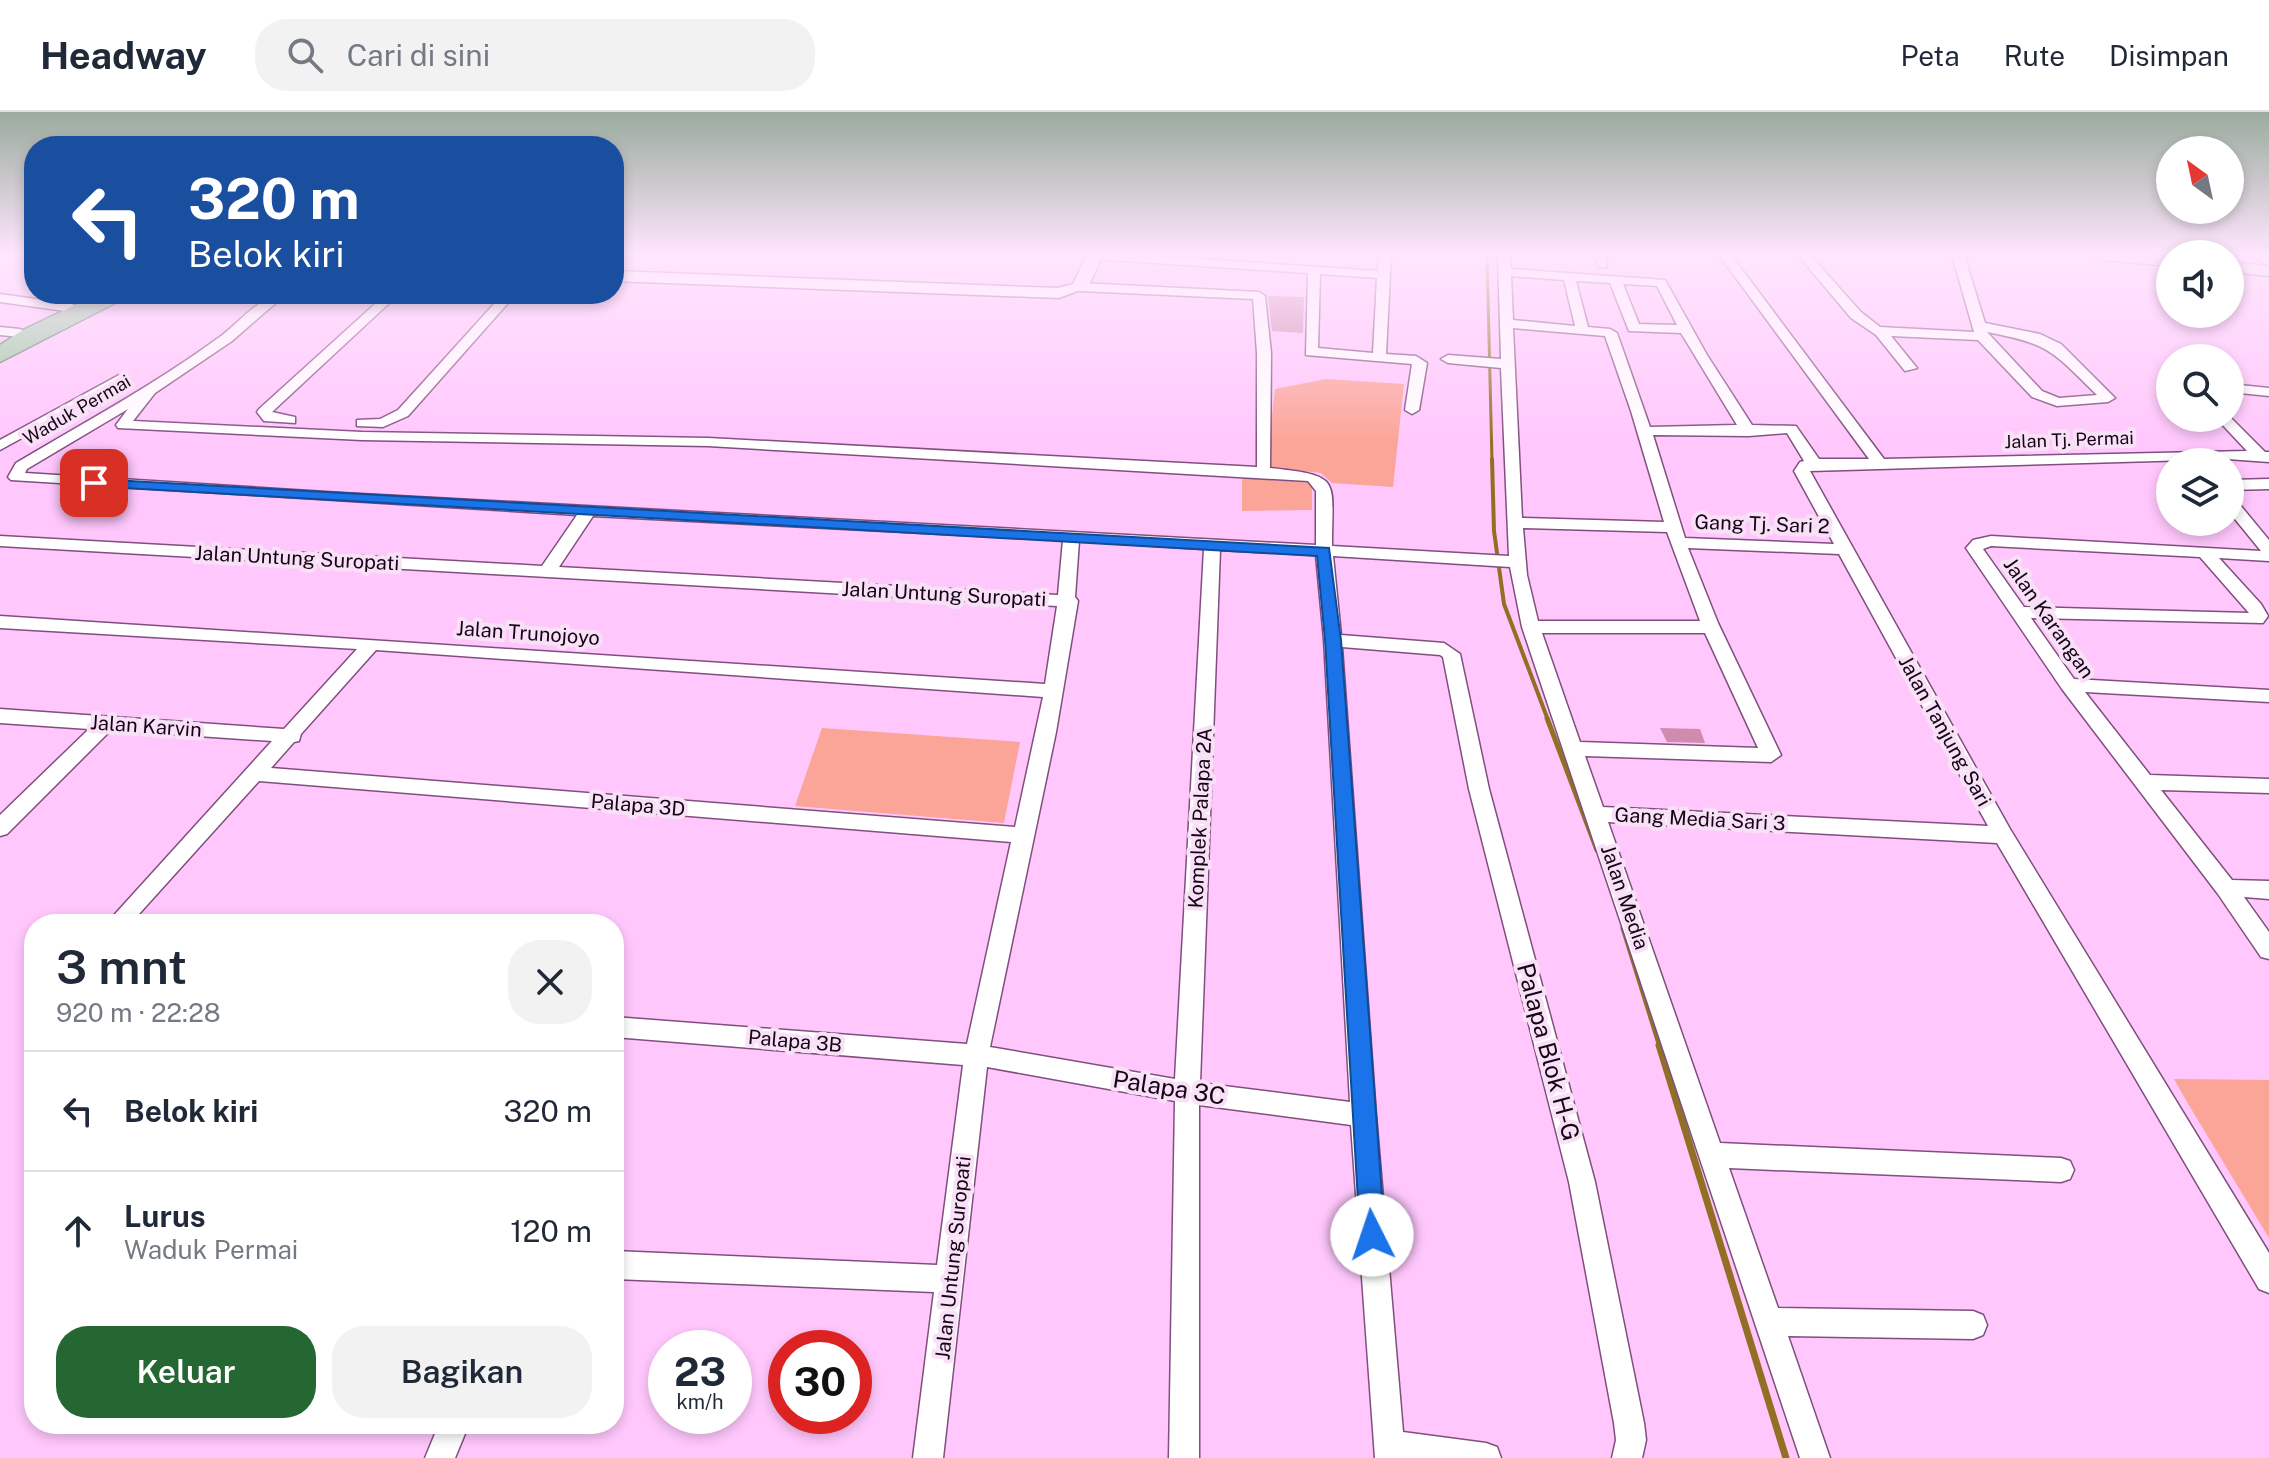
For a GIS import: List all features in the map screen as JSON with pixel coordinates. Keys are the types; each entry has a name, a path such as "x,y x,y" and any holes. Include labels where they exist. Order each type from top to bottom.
{"highway":[{"path":"0,345 10,332 47,318"},
{"path":"0,355 66,318"}],"street":[{"name":"Waduk Permai","path":"251,318 150,390 21,466 16,477 1515,562"},
{"path":"367,318 268,408 265,416 277,420 373,423 393,420 403,413 489,318"},
{"path":"1261,318 1264,466"},
{"path":"1312,318 1311,352 1410,357 1419,362 1412,410"},
{"path":"1379,357 1381,318"},
{"name":"Jalan Media","path":"1505,318 1515,562 1531,627 1714,1155 1815,1458"},
{"path":"1579,318 1582,329"},
{"path":"1630,318 1634,328 1686,329"},
{"path":"1680,318 1749,432"},
{"path":"1772,318 1879,462"},
{"path":"1859,318 1881,332 1910,368"},
{"path":"1881,332 1980,331 2035,337 2056,347 2108,398 2057,402 2040,396 1980,331 1976,318"},
{"path":"1505,323 1610,333 1646,431 1676,535 1710,627 1771,755 1572,749"},
{"path":"1448,359 1505,364"},
{"path":"0,446 119,379"},
{"path":"2244,389 2269,392"},
{"path":"150,390 123,425 362,436 708,442 1309,476 1323,487 1324,552 1333,640 1363,1115 1390,1452 1486,1458"},
{"path":"1646,431 1749,432 1791,429 1814,464 1879,462"},
{"path":"2238,432 2266,459"},
{"name":"Jalan Tj. Permai","path":"1879,462 2266,459"},
{"name":"Jalan Tanjung Sari","path":"1814,464 1805,465 1802,471 2003,835 2269,1279"},
{"path":"2244,485 2269,484"},
{"path":"547,572 588,511"},
{"name":"Jalan Karangan","path":"2244,521 2269,553"},
{"name":"Gang Tj. Sari 2","path":"1514,523 1844,549"},
{"path":"1069,601 1071,536"},
{"name":"Jalan Untung Suropati","path":"0,541 1069,601 1054,691 977,1055 928,1458"},
{"name":"Jalan Karangan","path":"2269,553 1979,543 1974,546 2016,612 2069,685 2226,888 2269,950"},
{"name":"Komplek Palapa 2A","path":"1184,1458 1187,1092 1212,545"},
{"path":"2016,612 2257,619 2259,616 2255,608 2204,552"},
{"name":"Jalan Trunojoyo","path":"0,622 1054,691"},
{"path":"1531,627 1710,627"},
{"name":"Palapa Blok H-G","path":"1333,640 1448,650 1479,789 1582,1182 1629,1423 1631,1440 1627,1458"},
{"path":"126,914 292,736 372,644"},
{"path":"2069,685 2269,696"},
{"name":"Jalan Karvin","path":"0,716 292,736"},
{"path":"0,828 107,723"},
{"name":"Palapa 3D","path":"255,774 1022,835"},
{"path":"2144,782 2269,786"},
{"name":"Gang Media Sari 3","path":"1596,814 2003,835"},
{"path":"2226,888 2269,890"},
{"name":"Palapa 3B","path":"624,1028 977,1055"},
{"name":"Palapa 3C","path":"977,1055 1187,1092 1363,1115"},
{"path":"1714,1155 2061,1170"},
{"path":"624,1266 949,1279"},
{"path":"1769,1322 1973,1325"},
{"path":"440,1458 450,1434"}],"shaded area":[{"path":"1326,379 1404,384 1393,487 1332,483 1321,473 1266,467 1275,389"},
{"path":"1242,477 1312,483 1312,510 1242,511"},
{"path":"822,728 1020,742 1004,823 795,806"},
{"path":"2174,1079 2269,1080 2269,1238 2187,1102"}],"building":[{"path":"1270,318 1303,318 1303,333 1272,331"},
{"path":"1660,728 1700,729 1705,743 1667,742"}],"waterway":[{"path":"1489,318 1492,461"},
{"path":"1492,459 1494,531 1504,604 1548,720"},
{"path":"1547,718 1597,850"},
{"path":"1623,928 1660,1047"},
{"path":"1659,1045 1786,1458"}],"route":[{"path":"94,483 1324,552 1333,640 1372,1235"}]}
